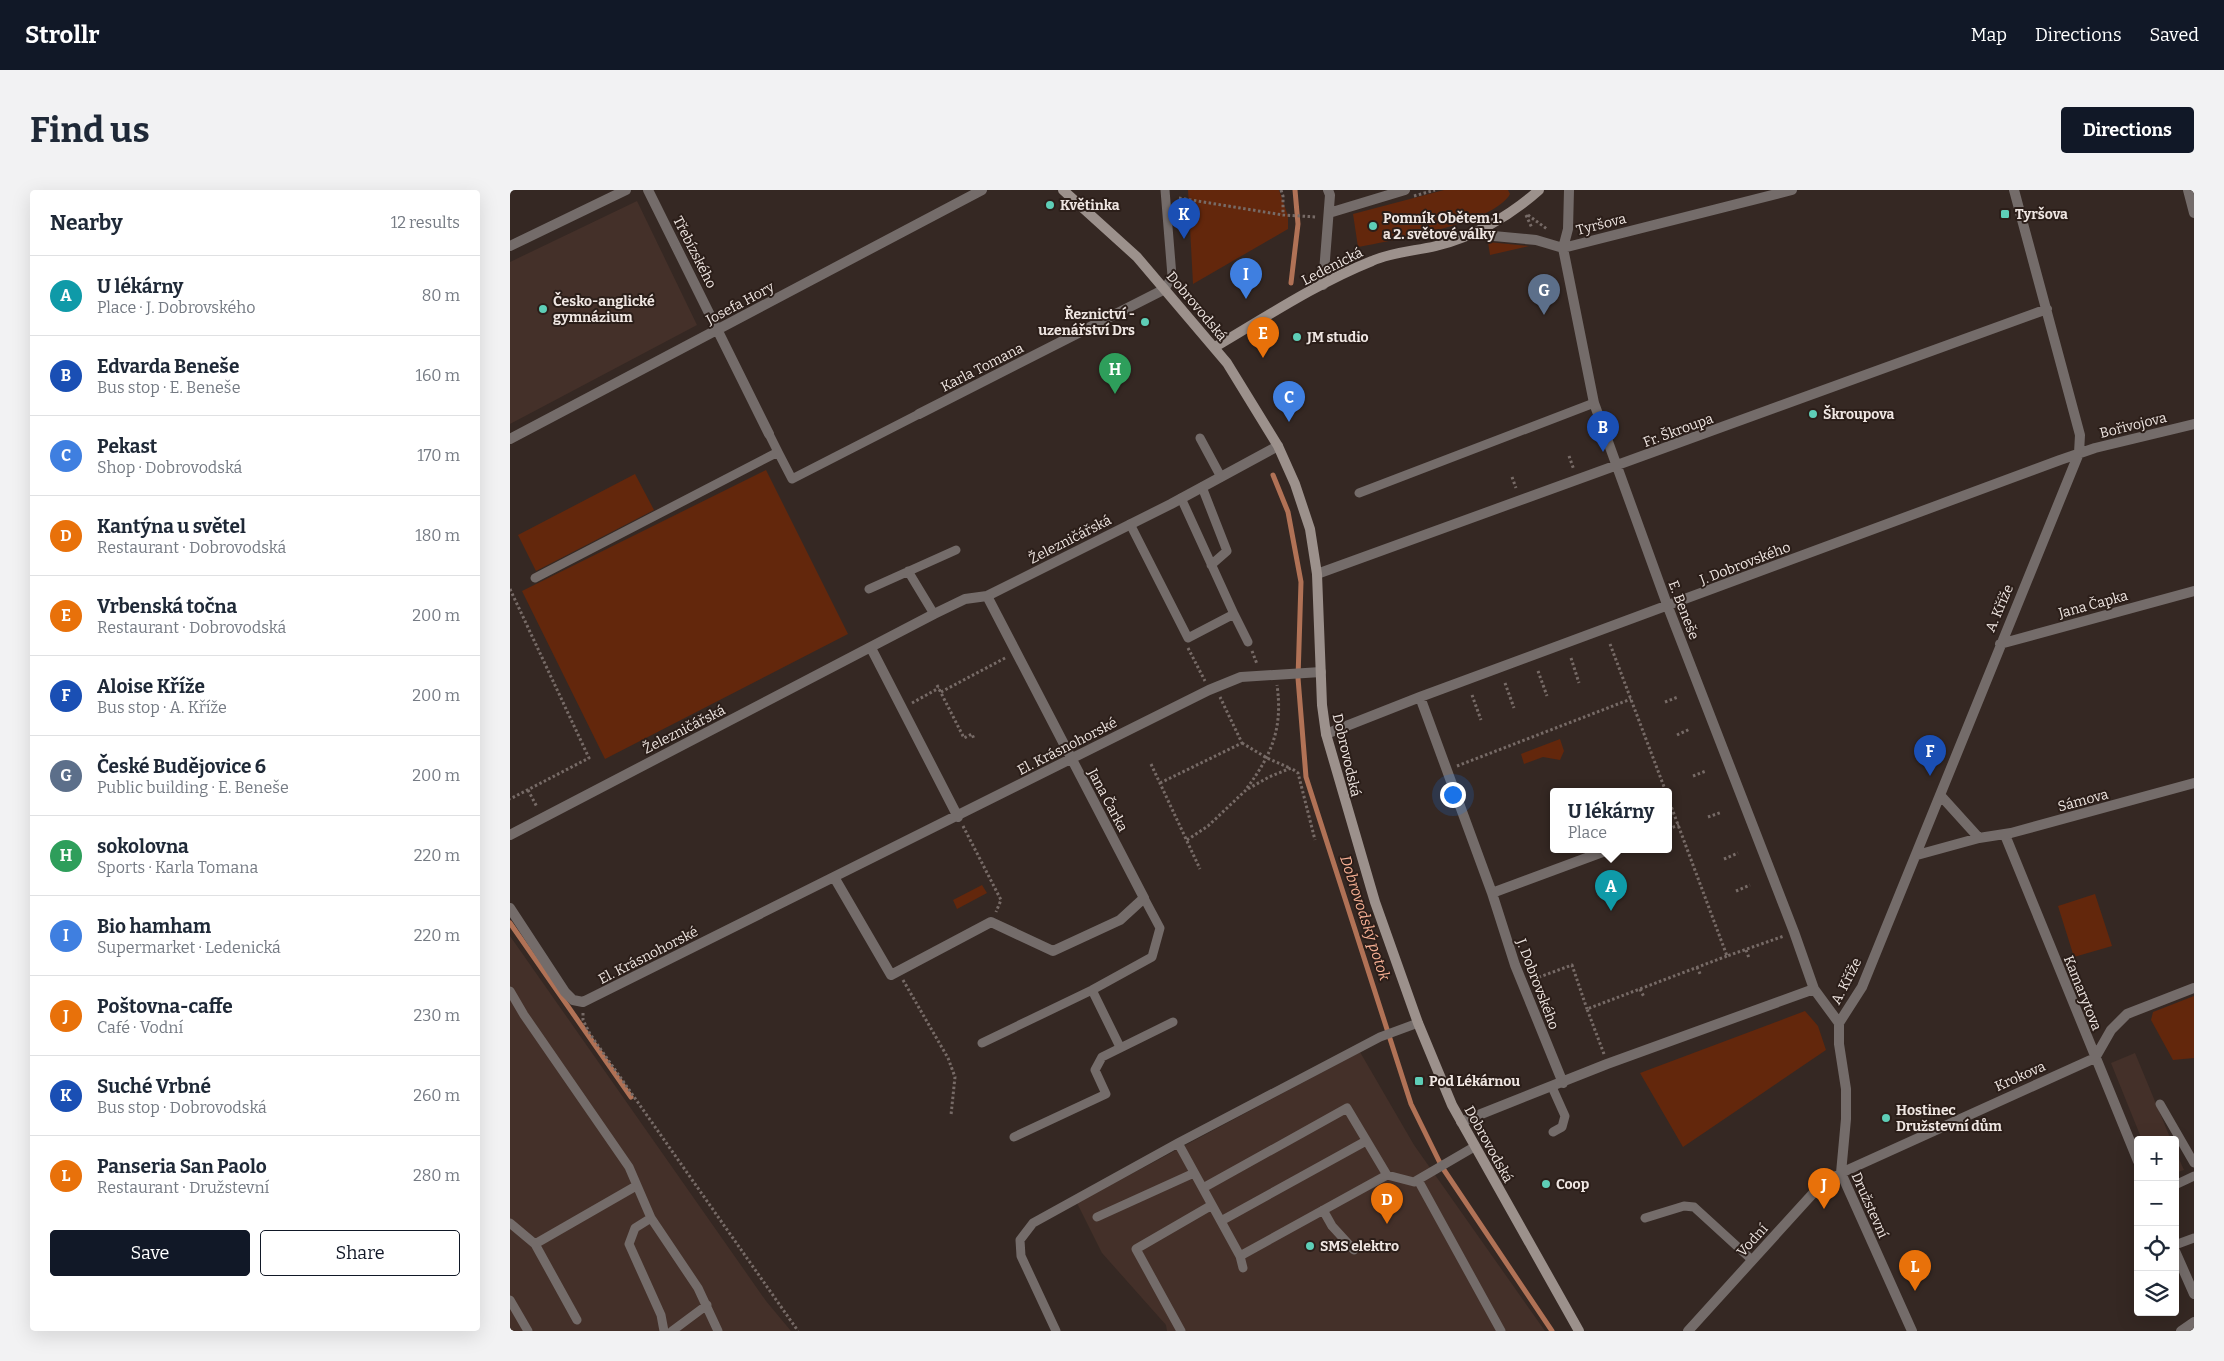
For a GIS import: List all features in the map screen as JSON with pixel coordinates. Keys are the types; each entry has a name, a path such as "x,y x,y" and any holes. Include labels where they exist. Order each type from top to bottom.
{"main road":[{"name":"Dobrovodská","path":"1063,190 1137,257 1215,347 1228,363 1278,446 1304,505 1310,529 1317,574 1321,672 1326,734 1375,902 1418,1024 1461,1122 1579,1331"},
{"name":"Ledenická","path":"1215,347 1323,285 1378,258 1435,246 1472,234 1521,206 1538,190"}],"street":[{"path":"510,246 626,190"},
{"name":"Třebízského","path":"648,190 769,434"},
{"name":"Josefa Hory","path":"510,439 982,190"},
{"path":"1323,285 1330,195 1328,190"},
{"path":"1329,213 1405,190"},
{"name":"E. Beneše","path":"1569,190 1568,229 1563,248 1594,403 1668,607 1794,932 1814,990 1839,1023"},
{"name":"Tyršova","path":"1563,248 1792,190"},
{"name":"A. Kříže","path":"1839,1023 1862,987 1941,796 2000,644 2079,454 2080,435 2014,190"},
{"path":"2188,190 2194,213"},
{"name":"Ledenická","path":"1472,234 1536,240 1563,248"},
{"name":"Karla Tomana","path":"919,414 1165,289"},
{"name":"Fr. Škroupa","path":"1317,574 2047,309"},
{"name":"Bořivojova","path":"2079,454 2194,424"},
{"name":"Železničářská","path":"510,835 934,614 965,599 987,596 1181,498 1278,446"},
{"name":"J. Dobrovského","path":"1326,734 1420,697 2079,454"},
{"name":"Jana Čapka","path":"2000,644 2194,591"},
{"name":"Jana Čarka","path":"987,596 1070,759 1144,898"},
{"path":"871,648 958,817"},
{"name":"El. Krásnohorské","path":"583,1002 958,817 1209,690 1241,677 1321,672"},
{"name":"J. Dobrovského","path":"1420,697 1492,893 1522,983 1563,1083"},
{"name":"Sámova","path":"1917,855 1979,838 2005,835 2194,783"},
{"path":"1941,796 1979,838"},
{"name":"Kamarytova","path":"2005,835 2134,1151"},
{"path":"1492,893 1600,853"},
{"path":"834,877 891,975 991,922 1053,950 1120,920 1144,898"},
{"path":"510,908 565,992 573,1000 583,1002"},
{"path":"2095,1058 2111,1030 2128,1014 2194,988"},
{"path":"1461,1122 1607,1064 1814,990"},
{"name":"Družstevní","path":"1839,1023 1839,1044 1846,1089 1846,1119 1840,1173 1912,1331"},
{"name":"Krokova","path":"1840,1173 2095,1058"},
{"name":"Vodní","path":"1688,1331 1817,1188 1840,1173"},
{"path":"2179,1260 2194,1294"},
{"path":"2181,1331 2194,1322"}],"lane":[{"path":"1165,190 1172,276 1165,289"},
{"path":"1359,493 1594,403"},
{"path":"769,434 792,479 919,414"},
{"path":"1200,438 1221,477"},
{"path":"535,578 778,452"},
{"path":"1202,487 1227,550 1211,565"},
{"path":"1181,498 1248,642"},
{"path":"1130,524 1188,638 1234,614"},
{"path":"869,589 956,550"},
{"path":"908,571 934,614"},
{"name":"Jana Čarka","path":"982,1043 1092,990 1152,957 1160,928 1144,898"},
{"path":"1092,990 1120,1047"},
{"path":"510,991 629,1167 651,1218 698,1288 718,1331"},
{"path":"1014,1137 1106,1094 1095,1070 1102,1057 1173,1022"},
{"path":"1056,1331 1021,1256 1020,1240 1034,1223 1178,1143 1380,1037 1418,1024"},
{"path":"1552,1087 1565,1116 1562,1127 1553,1132"},
{"path":"2160,1104 2194,1163"},
{"path":"1203,1188 1347,1108 1387,1175"},
{"path":"1221,1222 1366,1140"},
{"path":"1178,1143 1240,1256 1243,1268"},
{"path":"1240,1256 1387,1175 1414,1182 1474,1147"},
{"path":"1097,1217 1194,1173"},
{"path":"2179,1183 2194,1176"},
{"path":"1418,1180 1501,1331"},
{"path":"535,1244 636,1186"},
{"path":"1181,1331 1136,1250 1212,1205"},
{"path":"1645,1218 1684,1206 1694,1207 1752,1260"},
{"path":"1323,1210 1332,1226 1354,1250"},
{"path":"651,1218 635,1228 629,1244 661,1315 664,1331"},
{"path":"510,1223 535,1244 577,1320"},
{"path":"2179,1243 2194,1238"},
{"path":"510,1300 528,1331"},
{"path":"672,1331 706,1305"}],"path":[{"path":"1281,190 1283,196 1283,215"},
{"path":"1179,198 1289,216 1317,217"},
{"path":"1535,235 1526,213 1550,231"},
{"path":"1569,456 1574,470"},
{"path":"1512,477 1517,491"},
{"path":"510,589 589,758 510,799"},
{"path":"1188,638 1187,646 1209,690"},
{"path":"1248,642 1262,676"},
{"path":"1610,644 1664,788"},
{"path":"902,708 939,688 1016,652"},
{"path":"1571,658 1580,683"},
{"path":"1538,670 1547,696"},
{"path":"1187,840 1208,826 1246,790 1267,758 1278,729 1280,707 1276,675"},
{"path":"1505,683 1514,708"},
{"path":"939,688 964,738 972,734 974,739"},
{"path":"1472,695 1481,720"},
{"path":"1665,702 1678,697"},
{"path":"1447,770 1631,699"},
{"path":"1222,702 1242,743 1298,773 1315,840"},
{"path":"1678,735 1690,730"},
{"path":"1160,783 1242,743"},
{"path":"1151,764 1200,869"},
{"path":"1246,790 1269,777 1291,768"},
{"path":"1693,776 1706,770"},
{"path":"528,790 542,817"},
{"path":"1672,808 1727,956"},
{"path":"1708,817 1722,812"},
{"path":"958,817 1001,900 991,922"},
{"path":"1672,828 1679,825"},
{"path":"1724,859 1738,853"},
{"path":"1736,891 1750,885"},
{"path":"1587,1009 1786,935"},
{"path":"1746,950 1749,958"},
{"path":"1522,983 1572,965 1606,1059"},
{"path":"1698,968 1700,976"},
{"path":"891,975 904,981 948,1058 955,1077 951,1115"},
{"path":"1640,989 1644,997"},
{"path":"583,1002 583,1020 590,1034 798,1331"}],"shaded area":[{"path":"1188,190 1279,190 1288,216 1288,229 1193,284"},
{"path":"1444,190 1508,190 1510,194 1500,204 1484,214 1464,222 1416,235 1358,247 1353,214"},
{"path":"637,201 697,325 510,424 510,262"},
{"path":"1488,242 1529,246 1490,255"},
{"path":"766,470 848,634 605,759 522,591"},
{"path":"635,474 654,510 536,571 518,535"},
{"path":"1560,739 1564,751 1560,760 1543,757 1524,764 1521,754"},
{"path":"982,885 987,893 957,909 953,900"},
{"path":"2095,894 2112,946 2074,957 2058,906"},
{"path":"510,936 766,1301 791,1331 510,1331"},
{"path":"2194,996 2194,1058 2173,1060 2151,1020 2153,1012"},
{"path":"1805,1011 1818,1026 1826,1050 1683,1147 1640,1073"},
{"name":"SMS elektro","path":"1360,1052 1414,1145 1545,1331 1167,1331 1166,1325 1102,1253 1077,1203"},
{"path":"2135,1053 2169,1136 2140,1136 2111,1063"},
{"path":"2179,1159 2184,1170 2179,1172"}],"waterway":[{"name":"Dobrovodský potok","path":"1291,283 1298,224 1295,190"},
{"name":"Dobrovodský potok","path":"1273,475 1288,512 1301,582 1298,678 1306,777 1411,1104 1442,1167 1552,1331"},
{"path":"510,923 631,1097"}],"place":[{"name":"Květinka","path":"1050,205"},
{"name":"Tyršova","path":"2005,214"},
{"name":"Pomník Obětem 1. a 2. světové války","path":"1373,226"},
{"name":"Suché Vrbné","path":"1184,239"},
{"name":"Bio hamham","path":"1246,299"},
{"name":"Česko-anglické gymnázium","path":"543,309"},
{"name":"České Budějovice 6","path":"1544,315"},
{"name":"Řeznictví - uzenářství Drs","path":"1145,322"},
{"name":"JM studio","path":"1297,337"},
{"name":"Vrbenská točna","path":"1263,358"},
{"name":"sokolovna","path":"1115,394"},
{"name":"Škroupova","path":"1813,414"},
{"name":"Pekast","path":"1289,422"},
{"name":"Edvarda Beneše","path":"1603,452"},
{"name":"Aloise Kříže","path":"1930,776"},
{"name":"U lékárny","path":"1611,911"},
{"name":"Pod Lékárnou","path":"1419,1081"},
{"name":"Hostinec Družstevní dům","path":"1886,1118"},
{"name":"Coop","path":"1546,1184"},
{"name":"Poštovna-caffe","path":"1824,1209"},
{"name":"Kantýna u světel","path":"1387,1224"},
{"name":"SMS elektro","path":"1310,1246"},
{"name":"Panseria San Paolo","path":"1915,1291"}]}
